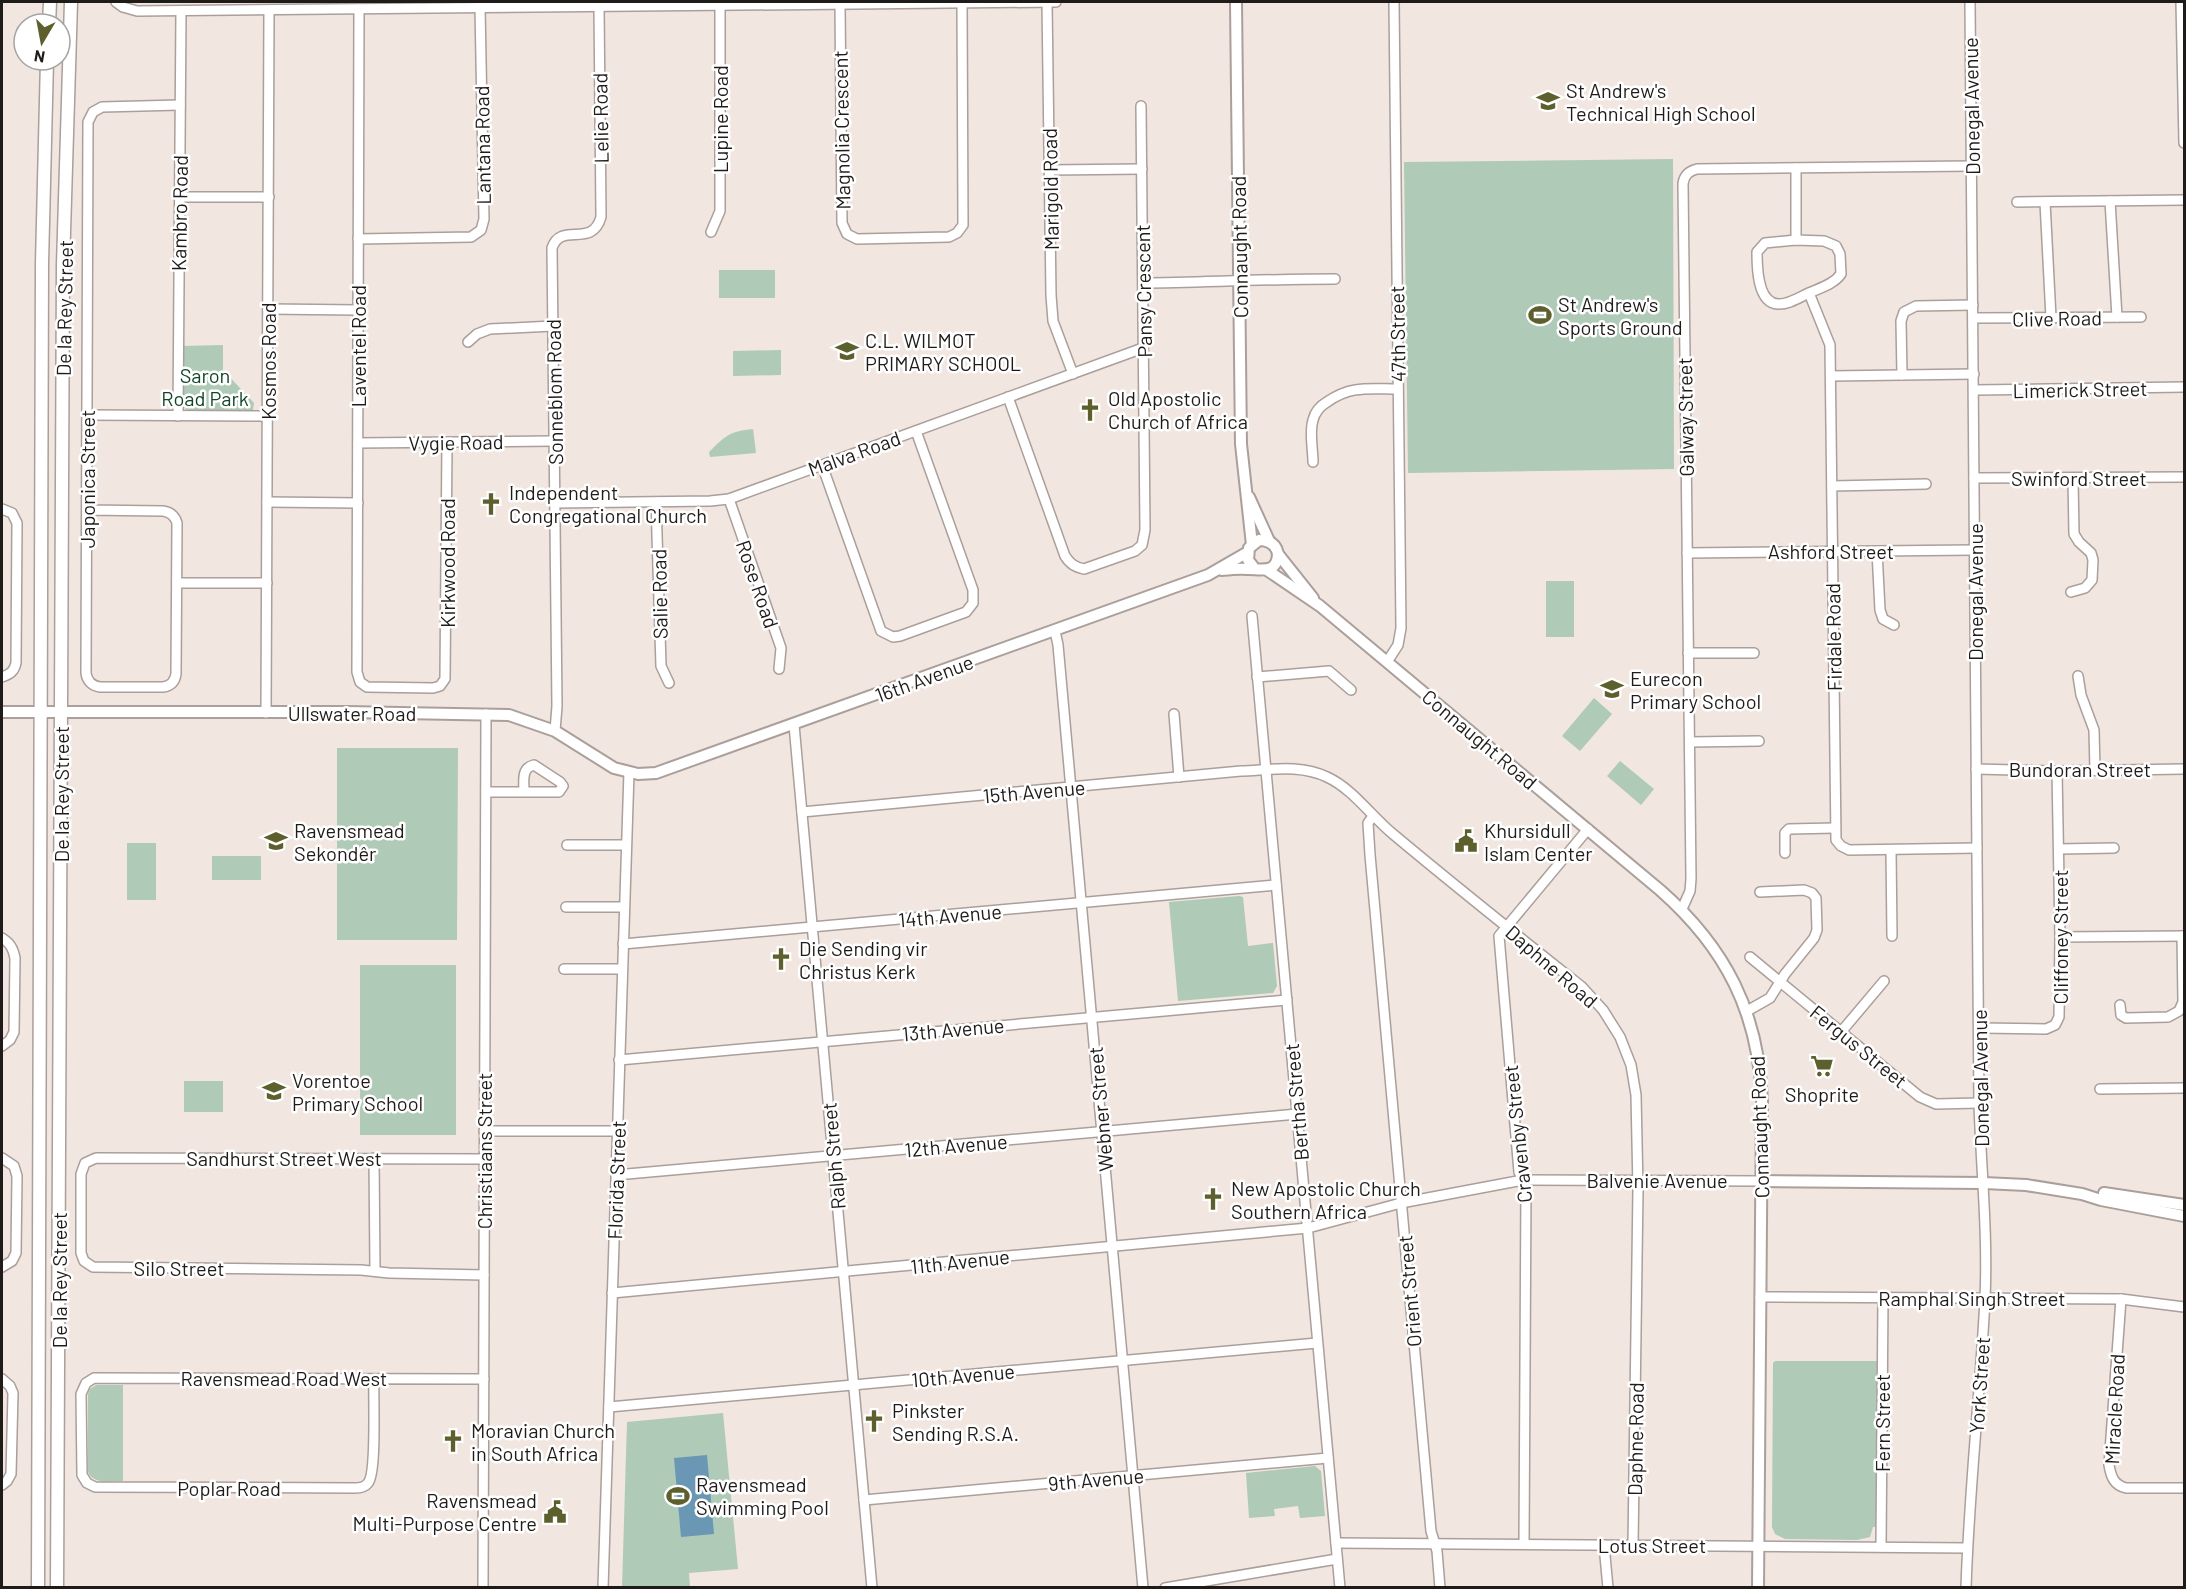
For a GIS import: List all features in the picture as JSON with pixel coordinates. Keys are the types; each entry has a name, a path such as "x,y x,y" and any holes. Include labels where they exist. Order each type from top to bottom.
{"main road":[{"name":"De la Rey Street","path":"57,1587 63,265 71,2"},
{"name":"De la Rey Street","path":"38,1587 42,241 47,72"}],"street":[{"path":"116,2 123,7 137,11 480,8 515,4 599,6 1056,2"},
{"name":"Marigold Road","path":"1047,2 1051,295 1053,321 1072,374"},
{"name":"Connaught Road","path":"1236,2 1241,444 1250,549"},
{"name":"47th Street","path":"1387,662 1398,645 1401,628 1394,2"},
{"name":"Donegal Avenue","path":"1970,2 1975,390 1974,550 1979,1103 1981,1167 1984,1183"},
{"name":"Magnolia Crescent","path":"840,4 842,223 847,234 857,239 950,237 957,233 963,225 962,3"},
{"name":"Lupine Road","path":"711,232 720,212 720,5"},
{"path":"2182,5 2184,143"},
{"name":"Lelie Road","path":"595,229 602,212 599,6"},
{"name":"Lantana Road","path":"358,239 471,237 481,230 484,219 480,8"},
{"name":"Laventel Road","path":"359,9 357,672 360,682"},
{"name":"Kosmos Road","path":"266,713 269,10"},
{"name":"Kambro Road","path":"178,416 181,11"},
{"name":"Japonica Street","path":"177,583 176,674 173,682 163,687 100,687 90,682 86,673 89,118 97,108 102,107 180,105"},
{"name":"Pansy Crescent","path":"1008,397 1065,556 1069,561 1078,568 1084,569 1135,551 1142,544 1145,530 1141,106"},
{"name":"Galway Street","path":"1682,909 1691,879 1684,180 1690,171 1697,169 1972,166"},
{"path":"1050,170 1142,168"},
{"path":"1796,168 1796,240"},
{"path":"179,197 268,197"},
{"path":"2017,202 2184,200"},
{"path":"2110,201 2116,317"},
{"path":"2045,202 2051,318"},
{"name":"Sonneblom Road","path":"555,731 557,706 553,244 561,236 588,234 595,229"},
{"path":"1796,240 1831,243 1836,246 1840,254 1842,270 1839,277 1809,293 1787,303 1775,304 1767,299 1758,278 1757,252 1759,248 1770,242 1796,240"},
{"path":"1143,283 1335,279"},
{"name":"Firdale Road","path":"1809,293 1829,340 1831,376 1835,828"},
{"path":"1902,375 1901,321 1904,312 1916,306 1973,305"},
{"path":"268,309 358,310"},
{"name":"Clive Road","path":"1974,318 2141,317"},
{"path":"468,342 477,334 490,328 553,326"},
{"name":"Malva Road","path":"555,503 729,500 1143,348"},
{"path":"1831,376 1974,374"},
{"name":"Limerick Street","path":"1975,390 2184,387"},
{"path":"1313,462 1312,425 1315,414 1322,405 1349,389 1398,389"},
{"path":"87,415 268,416"},
{"path":"822,465 881,631 893,637 900,636 966,612 974,603 972,590 916,430"},
{"name":"Vygie Road","path":"358,443 554,441"},
{"name":"Kirkwood Road","path":"360,682 371,688 433,688 443,683 446,674 447,442"},
{"name":"Swinford Street","path":"1974,478 2184,477"},
{"path":"2071,592 2085,588 2093,576 2092,557 2074,534 2073,479"},
{"path":"1832,486 1926,484"},
{"name":"Connaught Road","path":"1246,491 1269,541"},
{"name":"Rose Road","path":"729,500 781,648 779,669"},
{"path":"267,502 358,503"},
{"name":"Salie Road","path":"656,502 661,666 669,683"},
{"path":"2,509 12,513 17,523 17,535 16,663 10,674 2,677"},
{"path":"87,510 163,511 173,515 177,523 177,583 267,583"},
{"path":"1259,540 1269,541 1277,549 1275,565 1267,570 1255,569 1248,560 1250,549 1259,540"},
{"name":"16th Avenue","path":"629,772 647,774 664,771 794,725 1216,571 1250,549"},
{"name":"Ashford Street","path":"1687,553 1974,550"},
{"path":"1877,551 1880,610 1883,619 1894,625"},
{"name":"Connaught Road","path":"1278,554 1320,606"},
{"name":"16th Avenue","path":"1216,571 1255,569"},
{"name":"Connaught Road","path":"1267,570 1320,606 1682,909 1720,955 1734,980 1747,1011 1760,1064 1763,1127 1758,1587"},
{"name":"Bertha Street","path":"1252,616 1340,1587"},
{"name":"Webner Street","path":"1054,631 1058,645 1143,1587"},
{"path":"1688,653 1754,653"},
{"path":"1257,676 1329,671 1351,690"},
{"path":"2078,676 2081,696 2094,730 2095,770"},
{"name":"Ullswater Road","path":"2,712 486,714 522,718 555,731 606,764 629,772"},
{"name":"Christiaans Street","path":"483,1587 486,714"},
{"path":"1174,714 1179,777"},
{"name":"Ralph Street","path":"794,725 872,1587"},
{"path":"1690,742 1759,741"},
{"path":"486,792 524,792 559,792 563,786 537,765 530,765 524,772 524,792"},
{"name":"Bundoran Street","path":"1976,769 2057,771 2184,769"},
{"name":"15th Avenue","path":"802,812 1265,770"},
{"name":"Daphne Road","path":"1265,770 1311,771 1329,778 1355,797 1390,832 1582,987 1603,1010 1620,1038 1634,1080 1638,1180 1633,1545"},
{"name":"Cliffoney Street","path":"1980,1028 2040,1030 2055,1024 2061,1012 2057,771"},
{"name":"Florida Street","path":"603,1587 629,772"},
{"name":"Orient Street","path":"1373,816 1368,823 1370,855 1431,1531 1440,1587"},
{"path":"1785,853 1785,833 1789,829 1835,828 1836,840 1844,849 1977,848"},
{"name":"Cravenby Street","path":"1524,1544 1526,1186 1519,1172 1499,936 1588,830"},
{"path":"567,844 626,845"},
{"path":"2059,849 2114,848"},
{"path":"1891,850 1892,936"},
{"name":"14th Avenue","path":"623,944 1276,885"},
{"path":"1747,1011 1770,998 1816,934 1816,898 1809,891 1761,892"},
{"path":"566,907 624,907"},
{"path":"2060,937 2183,936 2183,1002 2179,1011 2168,1017 2126,1018 2121,1015 2120,1005"},
{"path":"2,938 14,950 15,970 14,1032 10,1040 2,1046"},
{"name":"Fergus Street","path":"1750,957 1927,1101 1936,1104 1979,1103"},
{"path":"564,969 622,969"},
{"path":"1841,1032 1884,981"},
{"name":"13th Avenue","path":"620,1060 1287,1000"},
{"path":"2100,1089 2184,1088"},
{"name":"12th Avenue","path":"616,1175 1297,1114"},
{"path":"484,1131 617,1131"},
{"path":"2,1158 14,1166 17,1176 16,1253 12,1261 2,1267"},
{"name":"Sandhurst Street West","path":"85,1163 96,1158 484,1159"},
{"path":"374,1158 375,1271"},
{"name":"Silo Street","path":"85,1163 81,1174 81,1253 90,1266 97,1268 361,1270 484,1275"},
{"name":"Balvenie Avenue","path":"1308,1228 1401,1203 1523,1180 2026,1185 2082,1194 2101,1200 2184,1216"},
{"name":"York Street","path":"1966,1587 1985,1298 1984,1183"},
{"name":"Balvenie Avenue","path":"2082,1194 2103,1193 2184,1205"},
{"name":"11th Avenue","path":"612,1293 1308,1228"},
{"name":"Ramphal Singh Street","path":"1760,1298 2121,1299 2184,1307"},
{"name":"Fern Street","path":"1881,1547 1883,1298"},
{"name":"Miracle Road","path":"2121,1299 2110,1473 2115,1482 2122,1487 2184,1488"},
{"name":"10th Avenue","path":"609,1407 1317,1343"},
{"name":"Ravensmead Road West","path":"86,1383 99,1378 484,1379"},
{"path":"2,1379 13,1392 11,1474 2,1485"},
{"name":"Poplar Road","path":"86,1383 81,1394 82,1475 87,1483 95,1487 355,1488 368,1483 372,1477 374,1379"},
{"name":"9th Avenue","path":"864,1500 1328,1458"},
{"name":"Lotus Street","path":"1336,1543 1968,1548"},
{"path":"1604,1545 1608,1587"},
{"path":"1165,1587 1337,1559"}],"green space":[{"name":"St Andrew's Sports Ground","path":"1673,159 1674,469 1408,473 1404,162"},
{"path":"719,270 775,270 775,298 719,298"},
{"name":"Saron Road Park","path":"223,345 223,370 254,403 253,410 191,411 186,409 182,404 182,346"},
{"path":"781,350 781,375 733,376 733,351"},
{"path":"753,429 756,453 710,457 709,452 728,435"},
{"path":"1546,581 1574,581 1574,637 1546,637"},
{"path":"1594,698 1612,714 1580,751 1562,736"},
{"path":"337,748 458,748 457,940 337,940"},
{"path":"1620,761 1654,789 1641,805 1607,776"},
{"path":"127,843 156,843 156,900 127,900"},
{"path":"212,856 261,856 261,880 212,880"},
{"path":"1243,897 1248,946 1273,943 1277,986 1273,993 1178,1001 1169,902"},
{"path":"360,965 456,965 456,1135 360,1135"},
{"path":"184,1081 223,1081 223,1112 184,1112"},
{"path":"1775,1361 1877,1361 1876,1527 1873,1527 1870,1537 1857,1540 1785,1539 1775,1534 1772,1527 1773,1363"},
{"path":"96,1385 123,1385 123,1481 99,1481 88,1472 88,1394 90,1389"},
{"name":"Ravensmead Swimming Pool","path":"723,1413 738,1569 689,1573 690,1587 622,1588 627,1422"},
{"path":"1315,1466 1321,1471 1325,1516 1300,1518 1298,1506 1274,1509 1275,1516 1249,1518 1246,1473"}],"water":[{"path":"707,1455 714,1534 681,1537 674,1458"}],"place":[{"name":"St Andrew's Technical High School","path":"1548,101"},
{"name":"St Andrew's Sports Ground","path":"1540,315"},
{"name":"C.L. WILMOT PRIMARY SCHOOL","path":"847,351"},
{"name":"Old Apostolic Church of Africa","path":"1090,410"},
{"name":"Independent Congregational Church","path":"491,504"},
{"name":"Eurecon Primary School","path":"1612,689"},
{"name":"Ravensmead Sekondêr","path":"276,841"},
{"name":"Khursidull Islam Center","path":"1466,841"},
{"name":"Die Sending vir Christus Kerk","path":"781,959"},
{"name":"Shoprite","path":"1822,1066"},
{"name":"Vorentoe Primary School","path":"274,1091"},
{"name":"New Apostolic Church Southern Africa","path":"1213,1199"},
{"name":"Pinkster Sending R.S.A.","path":"874,1421"},
{"name":"Moravian Church in South Africa","path":"453,1441"},
{"name":"Ravensmead Swimming Pool","path":"678,1496"},
{"name":"Ravensmead Multi-Purpose Centre","path":"555,1512"}]}
